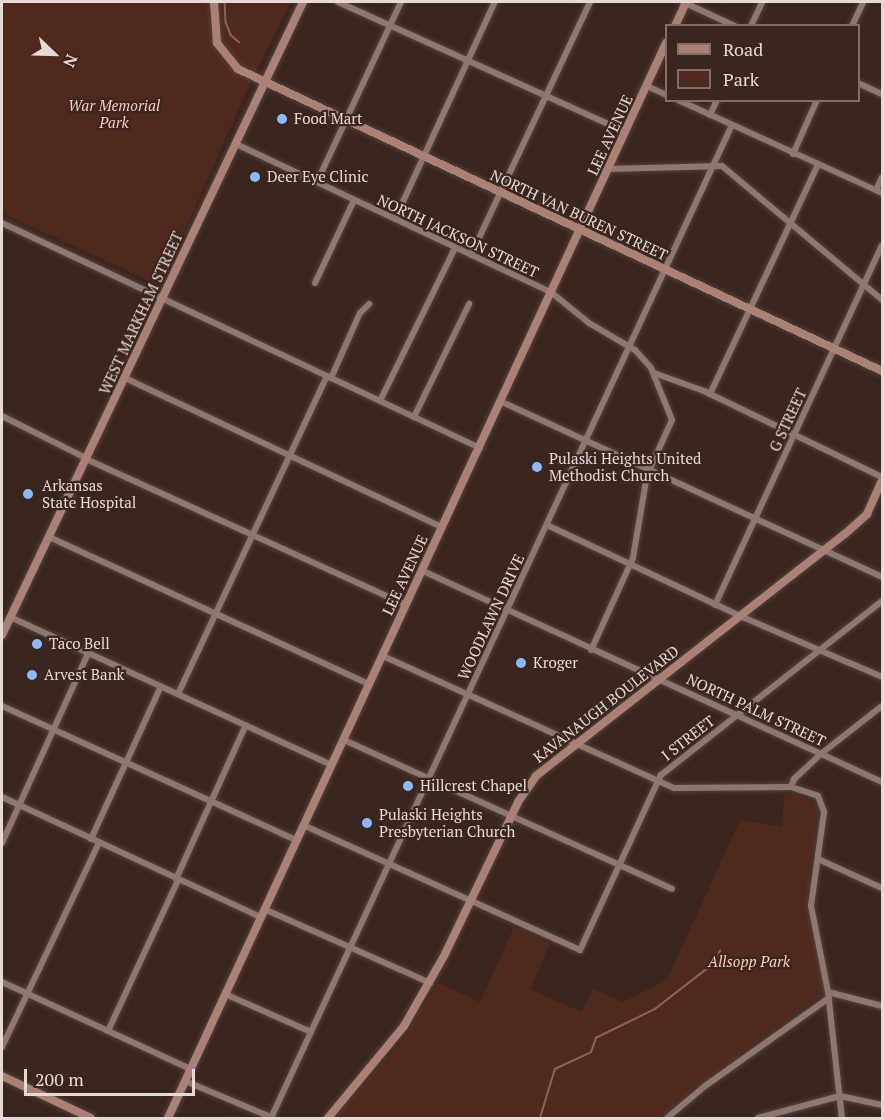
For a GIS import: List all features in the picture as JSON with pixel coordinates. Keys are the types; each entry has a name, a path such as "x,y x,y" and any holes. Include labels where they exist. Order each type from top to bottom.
{"street":[{"name":"NORTH VAN BUREN STREET","path":"214,2 214,34 220,49 233,65 264,82 580,231 882,371"},
{"name":"WEST MARKHAM STREET","path":"2,635 303,2"},
{"path":"338,2 626,132"},
{"path":"317,182 401,2"},
{"path":"395,219 495,2"},
{"path":"471,255 590,2"},
{"path":"676,24 684,2 731,24"},
{"path":"752,24 762,2"},
{"path":"853,24 863,2"},
{"name":"LEE AVENUE","path":"168,1119 502,402 665,45"},
{"path":"860,84 882,94"},
{"path":"647,86 665,95"},
{"path":"682,102 879,192 882,177"},
{"path":"710,115 716,102"},
{"path":"793,154 817,102"},
{"name":"WOODLAWN DRIVE","path":"273,1118 388,863 666,271 732,125"},
{"name":"NORTH JACKSON STREET","path":"236,144 552,292 589,323 630,346 654,373 673,417 650,470 631,564 591,650"},
{"path":"608,170 714,164 729,171 791,221 863,287 882,300"},
{"path":"710,394 818,165"},
{"path":"315,284 354,200"},
{"path":"2,223 480,448"},
{"name":"G STREET","path":"715,605 882,246"},
{"path":"380,401 455,248"},
{"path":"178,694 290,454 360,313 369,304"},
{"path":"414,417 469,304"},
{"name":"NORTH JACKSON STREET","path":"654,373 710,394 882,479"},
{"path":"125,378 442,527"},
{"path":"502,402 882,577"},
{"path":"2,416 86,459 406,605"},
{"name":"KAVANAUGH BOULEVARD","path":"327,1119 398,1035 430,982 512,815 536,776 867,514 882,479"},
{"path":"547,525 715,605 882,677"},
{"path":"49,537 369,684"},
{"name":"NORTH PALM STREET","path":"423,571 882,782"},
{"name":"I STREET","path":"471,900 580,950 658,781 737,715 882,601"},
{"path":"10,617 332,765"},
{"path":"2,843 88,653"},
{"path":"382,656 577,742 658,781 682,789 790,787 815,794 823,803 811,906 828,995 842,1119"},
{"path":"91,839 161,686"},
{"path":"2,706 296,840"},
{"path":"790,787 822,753 882,706"},
{"path":"108,1031 246,725"},
{"path":"344,740 672,889"},
{"path":"2,797 177,879 350,946 430,982"},
{"path":"303,825 471,900"},
{"path":"2,1047 99,843"},
{"path":"818,859 882,888"},
{"path":"2,982 190,1069"},
{"path":"225,994 311,1032"},
{"path":"667,1119 705,1086 828,995 882,1006"},
{"path":"2,1076 91,1119"},
{"path":"185,1081 273,1118"},
{"path":"758,1119 840,1096 882,1105"}],"green space":[{"name":"War Memorial Park","path":"2,2 291,2 253,77 160,286 2,213"},
{"name":"Allsopp Park","path":"784,794 803,796 818,806 806,906 825,993 702,1081 659,1118 335,1118 404,1039 438,983 480,1002 514,927 550,944 530,989 581,1012 593,989 622,1002 667,980 740,820 782,827"}],"waterway":[{"path":"225,2 226,22 231,35 239,42"},
{"path":"540,1118 555,1069 591,1052 596,1038 655,1009 713,964 720,951"}],"place":[{"name":"Food Mart","path":"282,119"},
{"name":"Deer Eye Clinic","path":"255,177"},
{"name":"Pulaski Heights United Methodist Church","path":"537,467"},
{"name":"Arkansas State Hospital","path":"28,494"},
{"name":"Taco Bell","path":"37,644"},
{"name":"Kroger","path":"521,663"},
{"name":"Arvest Bank","path":"32,675"},
{"name":"Hillcrest Chapel","path":"408,786"},
{"name":"Pulaski Heights Presbyterian Church","path":"367,823"}]}
